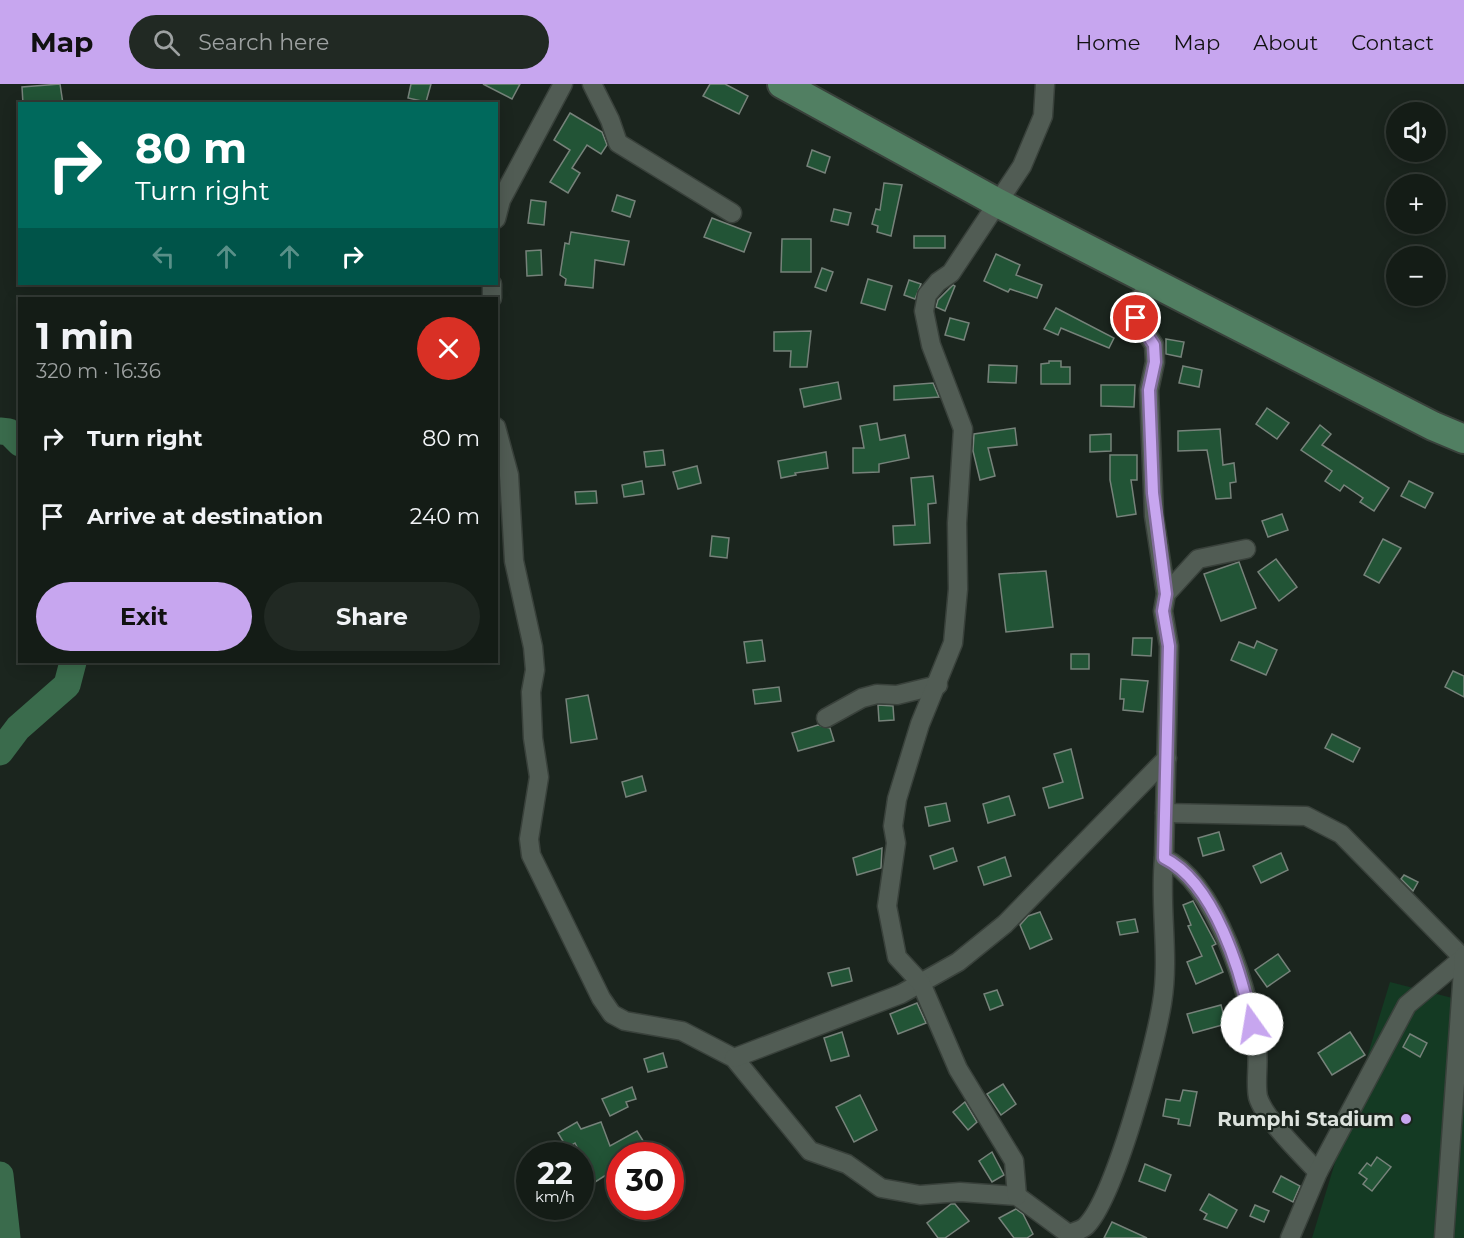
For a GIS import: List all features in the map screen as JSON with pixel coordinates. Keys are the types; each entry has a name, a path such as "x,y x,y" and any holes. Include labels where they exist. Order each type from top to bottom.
{"main road":[{"path":"782,84 998,203 1433,426 1464,439"}],"street":[{"path":"498,211 501,200 563,84"},
{"path":"592,84 610,120 618,143 732,213"},
{"path":"1017,1196 1014,1161 958,1069 921,983 897,957 887,906 896,843 893,826 897,799 920,724 938,685 953,643 958,589 957,523 963,429 931,345 924,312 927,295 938,282 951,273 1022,166 1043,116 1045,84"},
{"path":"498,434 509,475 514,561 533,647 535,670 531,692 538,777 529,839 536,870 612,1014 625,1021 682,1031 734,1058 810,1151 847,1164 881,1188 920,1195 960,1192 1017,1196 1072,1236 1085,1227 1107,1191 1137,1103 1162,1003 1166,960 1161,890 1164,858 1169,646 1163,611 1166,594 1153,493 1149,390 1155,362 1154,345 1136,318 1135,304 1152,283"},
{"path":"1166,594 1198,559 1246,549"},
{"path":"826,718 862,698 877,694 897,695 938,685"},
{"path":"734,1058 901,994 958,962 1005,924 1167,758"},
{"path":"1165,813 1306,816 1341,834 1464,957 1444,1238"},
{"path":"1164,858 1174,862 1202,893 1241,973 1257,1052 1258,1097 1291,1144 1318,1172"},
{"path":"1290,1238 1318,1172 1407,1005 1464,957"}],"green space":[{"name":"Rumphi Stadium","path":"1390,982 1464,1001 1464,1238 1312,1238"}],"building":[{"path":"60,84 63,102 23,102 22,87"},
{"path":"411,84 431,84 426,102 408,98"},
{"path":"483,84 520,84 512,99"},
{"path":"710,84 725,84 748,96 739,114 703,96"},
{"path":"570,113 602,132 607,145 601,154 587,145 572,168 580,173 568,193 550,182 570,150 554,140"},
{"path":"812,150 830,157 825,173 807,166"},
{"path":"884,183 902,185 891,236 877,232 878,226 872,224 876,209 880,210"},
{"path":"617,195 635,201 630,217 612,211"},
{"path":"531,200 546,202 544,225 528,223"},
{"path":"834,209 851,213 848,225 831,221"},
{"path":"712,218 751,233 744,252 704,237"},
{"path":"571,232 629,241 624,265 595,260 593,288 565,285 566,279 560,275 565,243 569,244"},
{"path":"914,236 945,236 945,248 914,248"},
{"path":"782,239 811,239 811,272 781,272"},
{"path":"541,250 542,275 527,276 526,251"},
{"path":"996,254 1020,265 1016,275 1042,285 1037,298 1010,289 1008,292 984,281"},
{"path":"822,268 833,272 826,291 815,287"},
{"path":"868,279 892,286 885,310 861,303"},
{"path":"909,280 921,284 915,299 904,295"},
{"path":"953,285 955,286 945,311 936,307 938,300"},
{"path":"1056,308 1114,338 1109,348 1061,328 1058,335 1044,329"},
{"path":"950,318 969,323 964,340 945,335"},
{"path":"811,331 807,367 790,367 791,351 774,351 774,332"},
{"path":"1166,339 1184,342 1181,357 1166,354"},
{"path":"1049,361 1061,361 1061,367 1070,367 1070,384 1041,384 1041,364 1049,363"},
{"path":"989,365 1017,366 1016,383 988,382"},
{"path":"1183,366 1202,370 1199,387 1179,383"},
{"path":"838,382 841,399 804,407 800,389"},
{"path":"933,383 939,397 894,400 894,386"},
{"path":"1101,385 1135,385 1134,407 1101,406"},
{"path":"1267,408 1289,423 1277,439 1256,424"},
{"path":"877,423 880,440 905,435 909,458 879,464 879,472 853,473 853,448 864,448 860,426"},
{"path":"1320,425 1331,434 1322,445 1389,488 1374,511 1360,502 1363,498 1344,485 1340,491 1325,481 1332,471 1301,450"},
{"path":"1015,428 1017,445 988,448 995,476 980,480 973,451 974,434"},
{"path":"1220,429 1223,465 1234,463 1236,482 1230,483 1231,498 1216,499 1207,450 1178,451 1178,431"},
{"path":"1111,434 1111,451 1090,452 1090,435"},
{"path":"663,450 665,465 646,467 644,452"},
{"path":"826,452 828,468 795,473 796,475 781,478 778,461"},
{"path":"1110,455 1137,455 1137,480 1131,480 1136,514 1117,517 1110,480"},
{"path":"697,466 701,483 678,489 673,472"},
{"path":"933,476 936,503 928,504 930,543 894,545 893,526 915,525 911,478"},
{"path":"642,481 644,494 624,497 622,485"},
{"path":"1409,481 1433,493 1425,508 1401,496"},
{"path":"596,491 597,503 576,504 575,492"},
{"path":"1282,514 1288,530 1268,537 1262,521"},
{"path":"712,536 729,538 727,558 710,556"},
{"path":"1383,539 1401,548 1379,583 1364,575"},
{"path":"1276,559 1297,587 1279,601 1258,572"},
{"path":"1239,562 1256,608 1221,621 1204,574"},
{"path":"1046,571 1053,627 1006,632 999,574"},
{"path":"1133,638 1152,638 1151,656 1132,655"},
{"path":"762,640 765,661 747,663 744,642"},
{"path":"1257,641 1277,650 1266,675 1231,660 1239,642 1254,648"},
{"path":"1071,654 1089,654 1089,669 1071,669"},
{"path":"1453,671 1464,676 1464,697 1445,687"},
{"path":"1121,679 1148,681 1143,712 1123,710 1124,699 1120,699"},
{"path":"779,687 781,701 755,704 753,690"},
{"path":"588,695 597,739 571,743 566,699"},
{"path":"878,705 893,706 894,720 879,721"},
{"path":"818,725 830,728 834,741 798,751 792,733"},
{"path":"1332,734 1360,748 1353,762 1325,748"},
{"path":"1071,749 1083,798 1049,808 1043,788 1063,782 1054,754"},
{"path":"642,776 646,791 626,797 622,782"},
{"path":"1009,796 1015,815 988,823 983,804"},
{"path":"946,803 950,821 929,826 925,807"},
{"path":"1219,832 1224,850 1203,856 1198,838"},
{"path":"882,848 881,868 857,875 853,858"},
{"path":"953,848 957,861 934,869 930,856"},
{"path":"1281,853 1288,870 1261,883 1253,866"},
{"path":"1005,857 1011,876 984,885 978,867"},
{"path":"1404,875 1418,882 1413,891 1401,879"},
{"path":"1193,901 1216,944 1212,946 1223,972 1196,984 1187,962 1202,956 1188,926 1191,925 1183,905"},
{"path":"1040,912 1052,939 1030,949 1020,925 1028,916"},
{"path":"1135,919 1138,932 1120,935 1117,922"},
{"path":"1278,954 1290,971 1267,987 1255,970"},
{"path":"849,968 852,981 832,986 828,973"},
{"path":"997,990 1003,1005 990,1010 984,994"},
{"path":"917,1003 926,1023 898,1034 890,1014"},
{"path":"1221,1005 1226,1024 1193,1033 1187,1014"},
{"path":"842,1032 849,1056 831,1061 824,1038"},
{"path":"1350,1032 1365,1055 1332,1075 1318,1053"},
{"path":"1410,1034 1427,1043 1420,1057 1403,1047"},
{"path":"663,1053 667,1067 648,1072 644,1059"},
{"path":"1003,1084 1016,1104 1001,1115 987,1094"},
{"path":"632,1087 636,1099 626,1102 628,1107 610,1116 602,1099"},
{"path":"1183,1090 1197,1092 1190,1126 1178,1124 1179,1119 1163,1116 1166,1099 1180,1101"},
{"path":"860,1095 877,1130 854,1142 836,1107"},
{"path":"965,1102 977,1122 968,1130 953,1112"},
{"path":"577,1122 581,1129 601,1122 608,1142 606,1142 606,1175 594,1183 594,1142 563,1142 558,1133"},
{"path":"637,1131 644,1142 617,1142"},
{"path":"992,1152 1004,1175 992,1182 979,1161"},
{"path":"1377,1157 1391,1167 1372,1191 1363,1184 1367,1179 1359,1173 1367,1163 1371,1166"},
{"path":"1145,1164 1171,1175 1165,1191 1139,1181"},
{"path":"1281,1176 1300,1186 1293,1202 1273,1192"},
{"path":"1209,1194 1237,1210 1227,1228 1204,1219 1207,1214 1200,1210"},
{"path":"951,1204 955,1204 969,1221 945,1238 938,1238 927,1223"},
{"path":"1255,1205 1269,1211 1264,1222 1250,1216"},
{"path":"1016,1209 1023,1214 1033,1234 1027,1238 1014,1238 999,1218"},
{"path":"1112,1222 1147,1238 1104,1238"}],"waterway":[{"path":"0,431 9,432 18,441"},
{"path":"0,752 18,728 67,685 73,663"},
{"path":"0,1175 7,1238"}],"place":[{"name":"Rumphi Stadium","path":"1406,1119"}],"route":[{"path":"1136,318 1154,345 1155,362 1149,390 1153,493 1166,594 1163,611 1169,646 1164,858 1174,862 1202,893 1241,973 1252,1024"}]}
